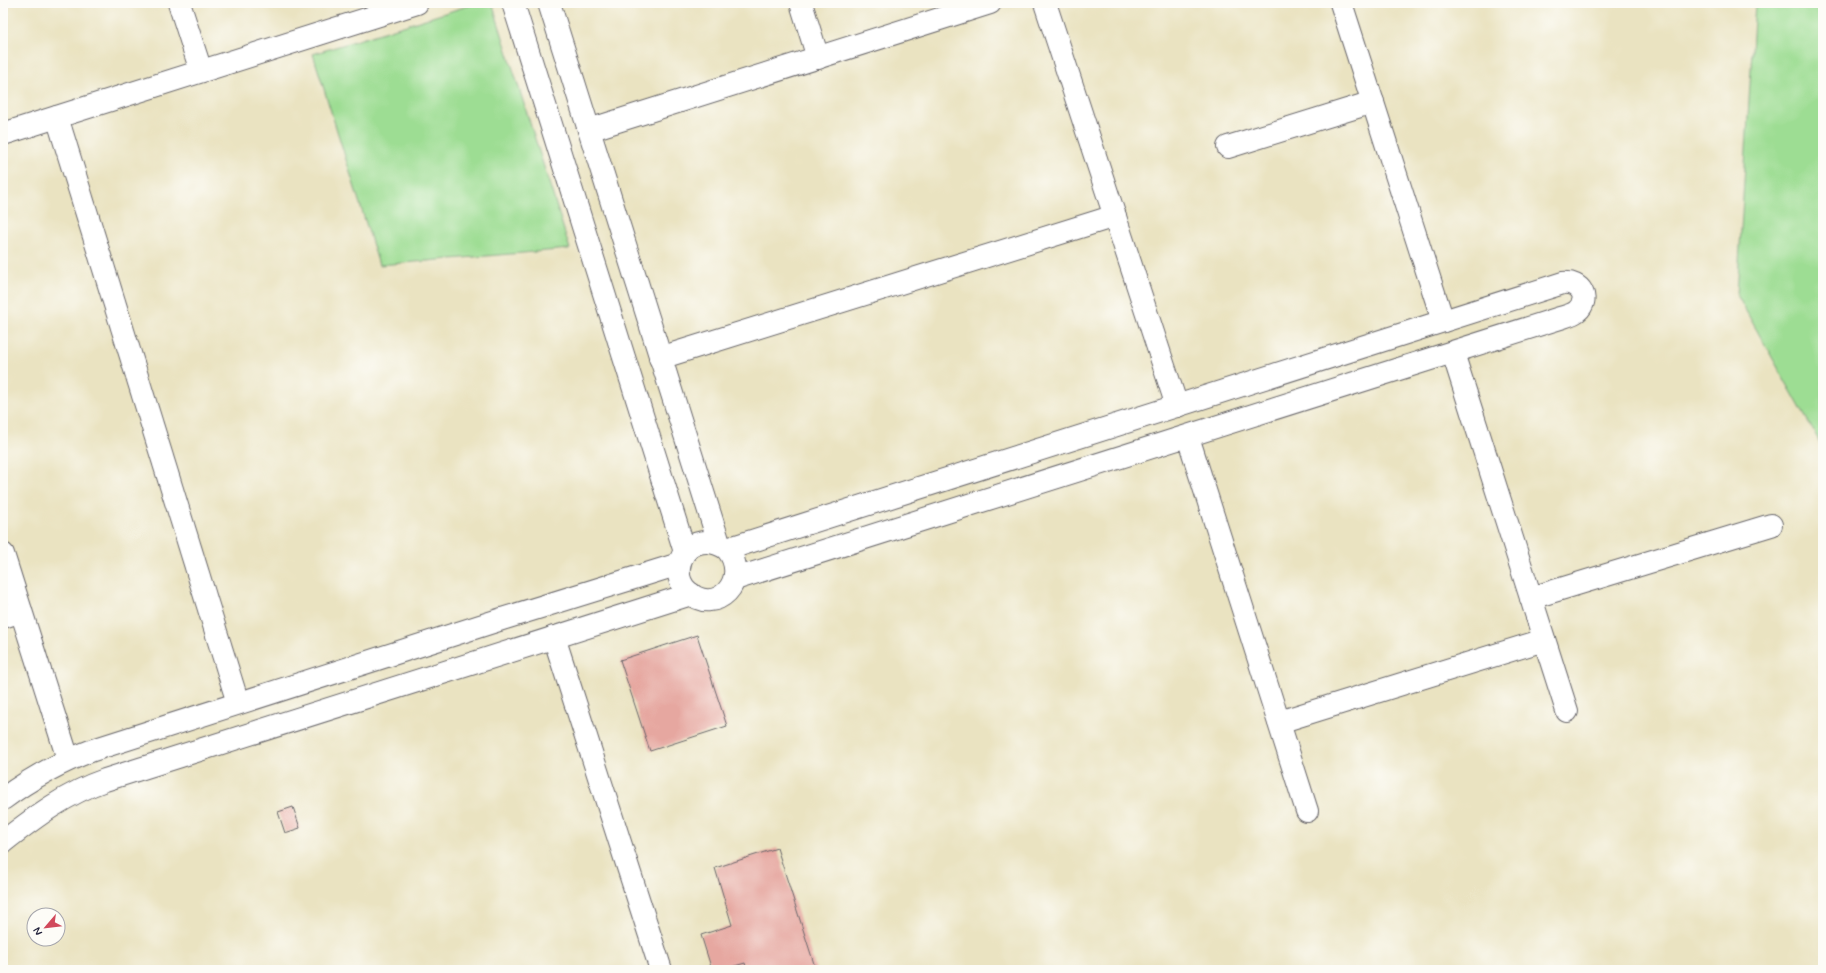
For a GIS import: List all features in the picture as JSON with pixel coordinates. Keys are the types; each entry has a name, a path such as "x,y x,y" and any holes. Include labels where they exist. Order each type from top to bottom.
{"street":[{"path":"179,3 201,71"},
{"path":"3,134 417,3"},
{"path":"513,3 682,558 679,573 681,581 691,594 699,598 708,600 717,598 725,594 735,579 736,563 732,555 723,546 660,358 549,3"},
{"path":"801,3 818,58"},
{"path":"589,130 990,3"},
{"path":"1045,3 1177,406"},
{"path":"1341,3 1443,321"},
{"path":"1228,147 1373,102"},
{"path":"57,117 238,703"},
{"path":"660,358 1115,216"},
{"path":"3,799 38,775 68,759 682,558 692,546 700,542 710,542 723,546 1177,406 1563,283 1572,282 1579,286 1583,295 1583,303 1578,310 1572,314 1188,437 735,579"},
{"path":"1453,353 1567,711"},
{"path":"1188,437 1307,811"},
{"path":"1531,598 1771,525"},
{"path":"3,554 12,614 68,759"},
{"path":"3,842 65,797 85,787 691,594"},
{"path":"554,637 660,970"},
{"path":"1279,722 1544,640"}],"green space":[{"path":"477,3 492,3 570,249 379,265 313,54"},
{"path":"1755,3 1823,3 1823,448 1737,295"}],"building":[{"path":"697,635 727,726 650,751 620,660"},
{"path":"293,807 300,828 285,833 278,812"},
{"path":"777,848 816,970 747,970 745,963 721,970 712,970 701,935 732,925 715,868"}]}
